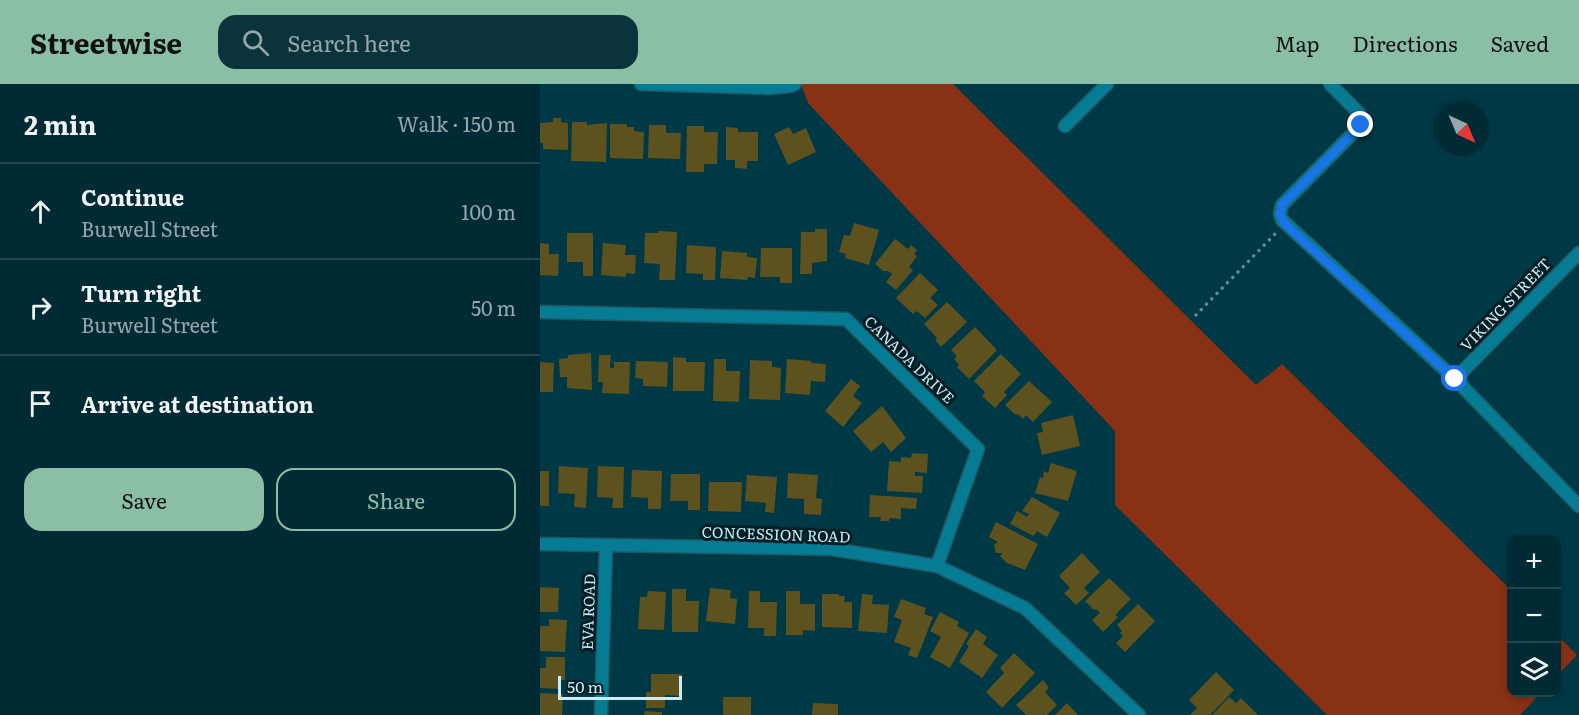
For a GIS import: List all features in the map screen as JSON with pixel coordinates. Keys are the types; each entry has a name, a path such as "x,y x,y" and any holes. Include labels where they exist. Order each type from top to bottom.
{"street":[{"path":"641,84 769,88 795,84"},
{"path":"1065,126 1107,84"},
{"path":"1330,84 1354,107 1362,120 1357,130 1282,205 1280,214 1285,224 1455,379 1579,506"},
{"name":"VIKING STREET","path":"1455,379 1579,253"},
{"name":"CANADA DRIVE","path":"540,312 846,319 978,449 937,566"},
{"name":"CONCESSION ROAD","path":"540,544 832,549 937,566 1025,608 1139,715"},
{"name":"EVA ROAD","path":"601,715 606,545"}],"path":[{"path":"1195,316 1285,224"}],"shaded area":[{"path":"801,84 953,84 1256,385 1282,364 1507,586 1507,697 1537,697 1520,715 1327,715 1115,505 1115,431 808,103"},
{"path":"1561,639 1577,655 1561,672"}],"building":[{"path":"553,118 561,118 561,122 568,123 568,150 543,149 543,143 540,143 540,123 553,122"},
{"path":"572,122 587,122 587,125 607,123 606,162 571,161"},
{"path":"610,124 627,124 627,127 634,127 634,131 644,132 643,159 610,158"},
{"path":"649,125 666,125 666,133 681,133 680,159 648,158"},
{"path":"687,126 704,126 704,132 718,132 717,164 704,164 704,172 686,172"},
{"path":"726,127 738,128 738,132 758,132 758,161 747,161 747,169 735,168 735,160 726,160"},
{"path":"789,127 793,134 806,128 816,152 788,165 774,134"},
{"path":"854,223 879,230 869,265 845,258 846,254 839,252 844,235 850,236"},
{"path":"815,229 827,229 827,261 812,263 812,274 800,274 801,232 815,232"},
{"path":"658,231 677,232 675,280 659,280 660,264 644,263 645,233 658,233"},
{"path":"567,233 593,233 593,276 583,276 583,262 567,262"},
{"path":"895,239 908,249 911,245 917,250 914,254 917,256 909,267 913,270 896,290 886,282 892,274 883,271 875,264"},
{"path":"540,243 549,244 549,254 559,254 558,276 540,275"},
{"path":"603,243 626,245 625,255 636,255 635,274 626,273 626,277 601,275"},
{"path":"687,245 716,247 715,280 703,280 703,274 686,273"},
{"path":"761,248 792,248 792,283 780,283 780,277 760,277"},
{"path":"722,251 747,253 747,257 757,258 755,278 748,277 747,280 720,278"},
{"path":"920,273 938,290 930,298 938,305 925,318 917,311 913,314 896,298"},
{"path":"947,302 967,322 941,347 935,340 937,338 924,324"},
{"path":"975,327 997,350 969,379 957,367 959,365 954,359 957,356 951,350"},
{"path":"591,353 592,390 567,388 567,377 560,377 559,359 568,358 568,355"},
{"path":"1001,354 1021,374 1004,392 1007,395 995,408 982,396 985,392 974,381"},
{"path":"599,355 611,355 610,368 614,368 614,362 630,362 629,394 602,393 603,382 598,382"},
{"path":"673,357 686,358 686,362 705,362 704,391 673,391"},
{"path":"714,359 726,359 726,371 740,371 739,402 713,401"},
{"path":"787,359 826,364 825,382 811,381 810,395 785,393"},
{"path":"750,360 772,361 772,367 781,368 780,400 749,399"},
{"path":"636,361 668,362 667,387 643,386 643,379 635,378"},
{"path":"540,362 554,363 553,392 540,392"},
{"path":"851,379 860,386 853,396 862,403 843,427 825,411"},
{"path":"1029,381 1052,402 1033,422 1026,415 1023,419 1018,414 1016,415 1005,405"},
{"path":"882,406 906,438 891,452 883,442 871,452 853,431"},
{"path":"1073,415 1080,446 1042,455 1037,433 1043,432 1041,423"},
{"path":"912,453 928,454 927,473 915,472 915,476 923,476 922,493 887,491 889,461 901,462 901,457 911,458"},
{"path":"1051,463 1077,471 1068,501 1035,493 1040,477 1043,478 1044,471 1048,473"},
{"path":"559,466 588,468 586,508 574,507 575,494 558,493"},
{"path":"598,466 624,467 623,508 612,508 613,498 597,497"},
{"path":"632,470 662,471 661,509 648,509 648,498 631,497"},
{"path":"540,471 549,471 549,506 540,506"},
{"path":"788,473 818,475 816,498 822,499 821,515 804,514 804,499 787,498"},
{"path":"671,474 700,474 700,510 688,510 688,501 670,501"},
{"path":"747,475 777,477 774,513 765,512 766,503 745,501"},
{"path":"709,482 742,482 741,512 708,511"},
{"path":"870,495 917,498 916,509 901,508 901,519 889,518 889,521 880,521 881,517 869,517"},
{"path":"1032,497 1060,513 1047,537 1037,531 1034,536 1010,524 1017,511 1027,517 1029,514 1022,511"},
{"path":"996,522 1038,544 1025,570 1007,563 1000,556 1002,553 996,553 994,545 998,542 989,537"},
{"path":"1082,553 1100,572 1084,588 1089,593 1076,605 1064,593 1070,588 1059,576"},
{"path":"1109,578 1131,599 1115,615 1118,617 1103,632 1092,620 1100,613 1085,601"},
{"path":"540,587 559,588 558,612 540,612"},
{"path":"710,588 731,590 730,598 737,599 735,624 706,621"},
{"path":"672,589 686,589 686,601 699,601 698,632 672,632"},
{"path":"648,591 666,592 664,630 638,629 640,597 647,597"},
{"path":"749,591 760,591 760,602 777,602 776,636 764,636 764,628 748,628"},
{"path":"786,591 800,591 800,604 815,604 815,631 803,630 803,635 786,635"},
{"path":"822,594 839,594 839,596 845,596 844,602 852,602 852,628 822,627"},
{"path":"862,594 873,595 872,604 889,605 887,633 858,631"},
{"path":"901,599 926,608 924,614 933,617 917,658 908,655 911,648 894,642 902,620 894,617"},
{"path":"1138,604 1155,621 1125,652 1116,643 1123,636 1117,625"},
{"path":"940,612 959,622 957,626 969,633 950,668 930,657 941,637 930,631"},
{"path":"549,619 567,620 565,652 540,651 540,626 549,626"},
{"path":"976,629 987,637 983,644 998,655 982,678 959,662 969,646 966,644"},
{"path":"1014,653 1035,673 1002,708 986,692 1004,673 1000,668"},
{"path":"546,657 565,657 565,680 559,680 559,689 540,688 540,668 546,668"},
{"path":"1216,672 1234,690 1210,715 1190,715 1197,708 1189,700"},
{"path":"651,674 682,674 682,696 665,695 665,708 646,708 646,692 651,692"},
{"path":"1043,680 1049,688 1045,692 1057,705 1047,715 1026,715 1016,705"},
{"path":"540,693 563,694 562,715 540,715"},
{"path":"723,697 751,697 751,715 723,715"},
{"path":"1229,697 1236,703 1241,698 1258,715 1212,715"},
{"path":"813,703 838,704 838,715 812,715"},
{"path":"1067,703 1078,715 1055,715"},
{"path":"645,711 662,712 662,715 644,715"}],"route":[{"path":"1361,125 1282,205 1280,214 1285,224 1455,379"}]}
